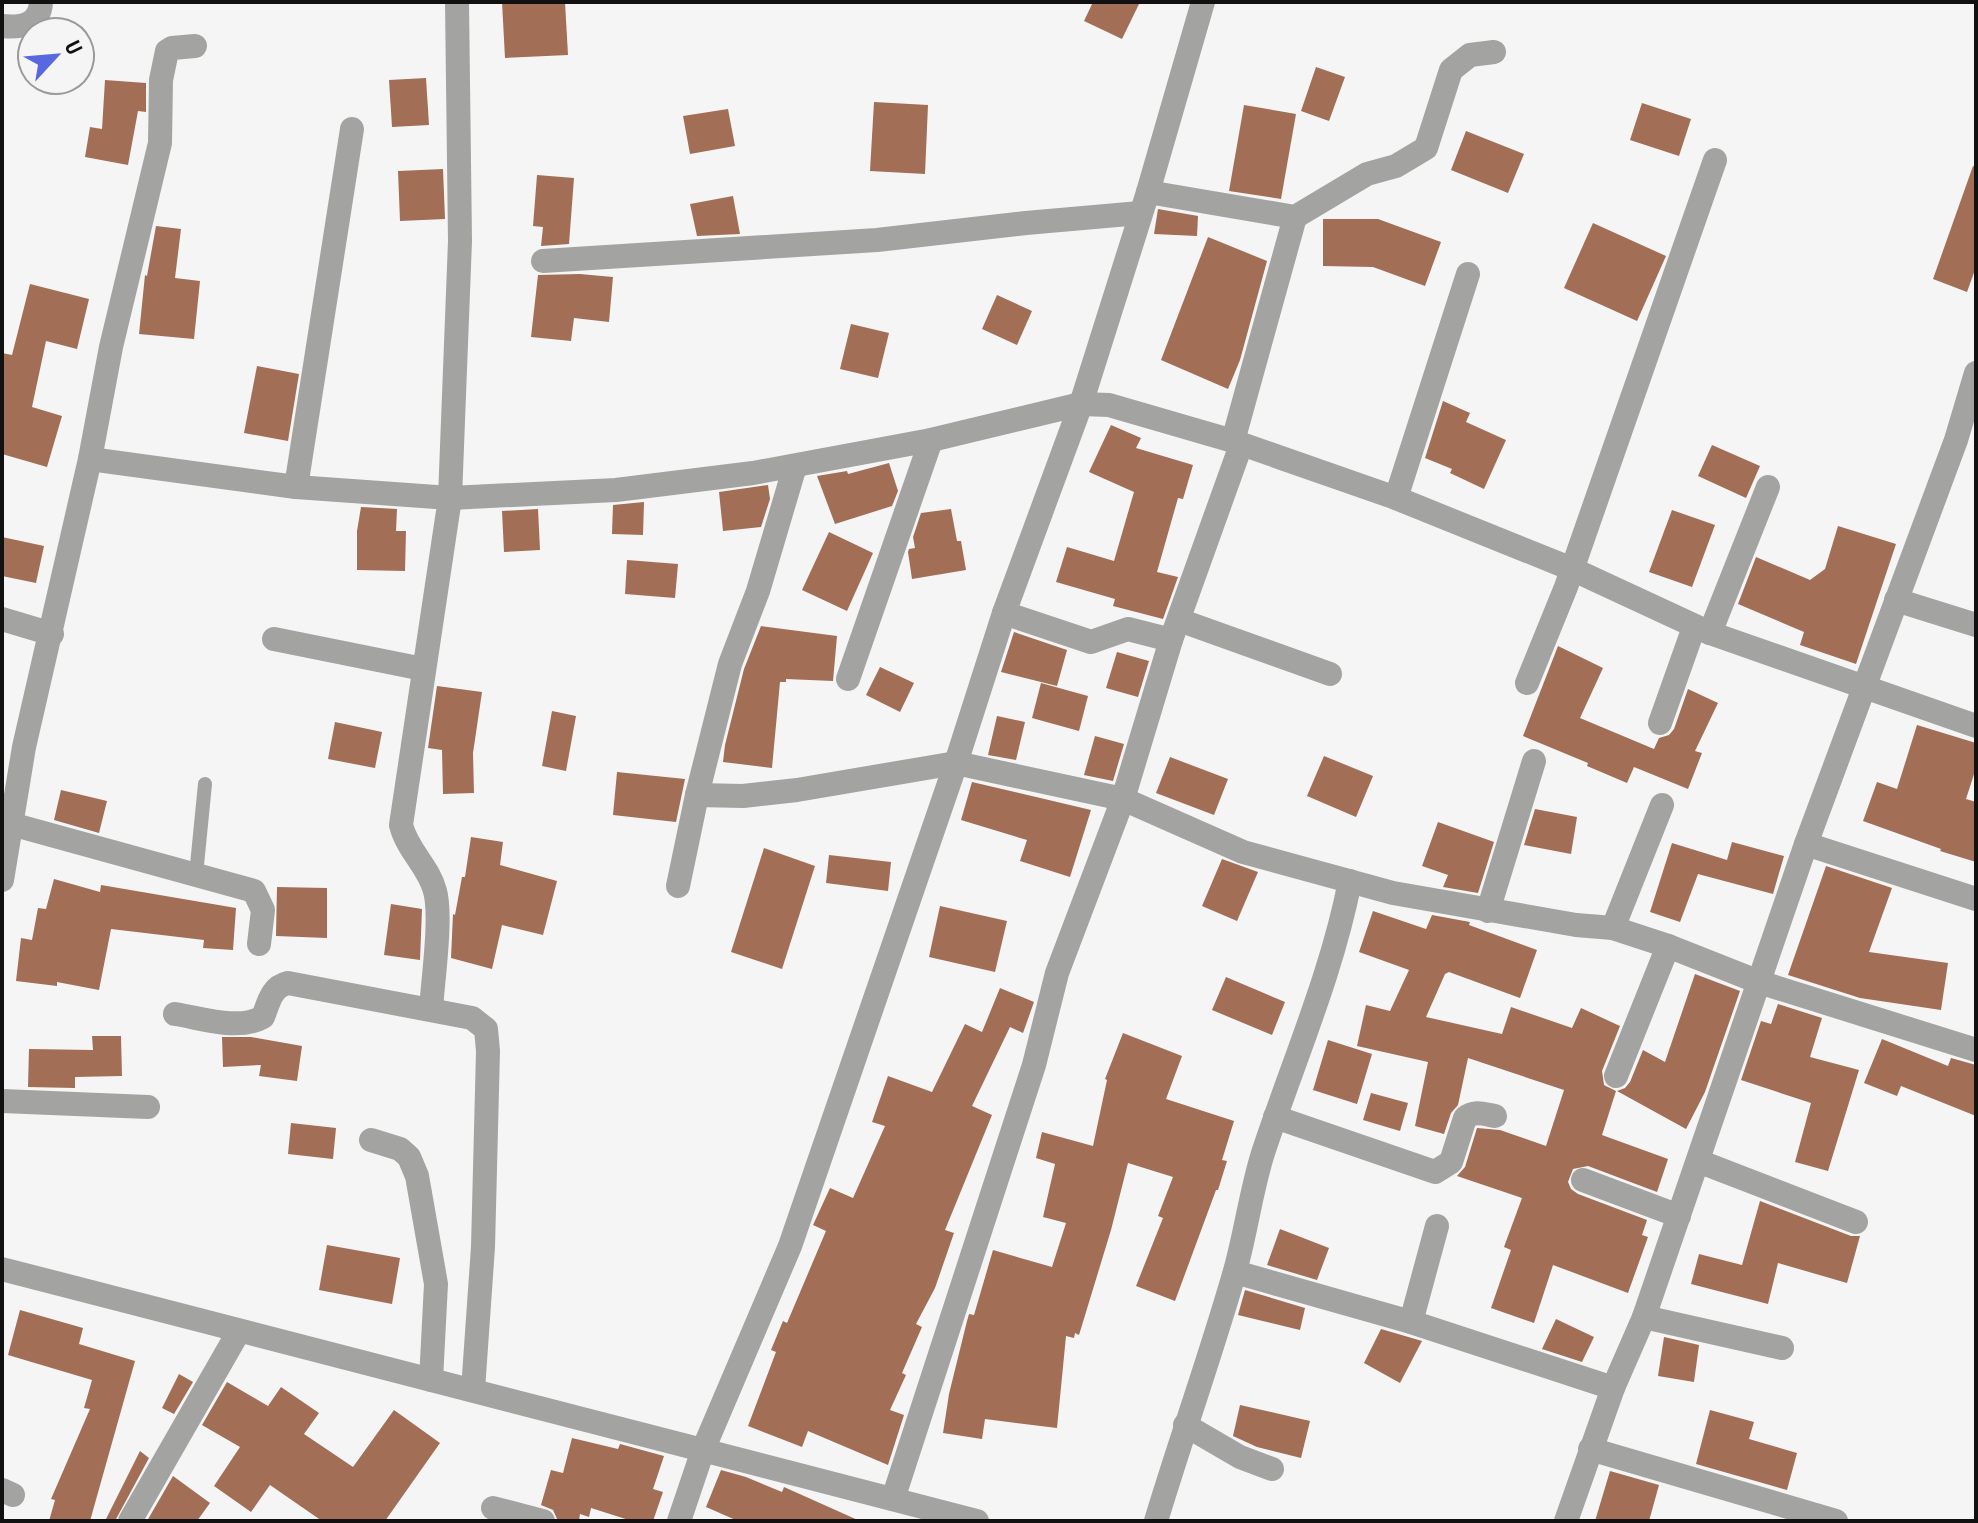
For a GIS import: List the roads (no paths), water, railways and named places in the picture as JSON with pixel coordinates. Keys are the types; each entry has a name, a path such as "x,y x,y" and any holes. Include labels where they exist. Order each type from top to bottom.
{"street":[{"path":"2,26 16,27 36,19 41,2"},
{"path":"431,1009 436,892 404,837 401,825 450,498 460,241 457,2"},
{"path":"679,1521 703,1450 790,1246 956,763 1004,613 1081,404 1203,2"},
{"path":"2,880 11,824 13,745 52,634 111,347 160,143 161,80 167,51 195,46"},
{"path":"543,261 877,240 1026,223 1144,202 1295,217 1367,174 1396,166 1426,148 1451,70 1470,55 1494,52"},
{"path":"296,487 352,129"},
{"path":"1527,683 1572,569 1715,160"},
{"path":"893,1499 1034,1065 1057,973 1123,799 1237,443 1295,217"},
{"path":"1396,498 1468,274"},
{"path":"1566,1521 1613,1388 1644,1317 1806,844 1896,600 1966,443 1976,373"},
{"path":"90,459 296,487 450,498 616,490 795,466 931,440 1081,404 1126,408 1396,498 1572,569 1702,630 1976,726"},
{"path":"848,679 931,440"},
{"path":"678,886 730,664 758,591 795,466"},
{"path":"1660,723 1768,487"},
{"path":"1896,600 1976,625"},
{"path":"1004,613 1091,642 1128,629 1175,630 1330,674"},
{"path":"2,619 52,634"},
{"path":"274,639 423,669"},
{"path":"1488,911 1534,761"},
{"path":"697,795 743,796 797,790 956,763 1123,799 1243,852 1393,893 1488,911 1613,928 1759,982 1976,1050"},
{"path":"1613,928 1662,805"},
{"path":"11,824 254,891 263,910 259,944"},
{"path":"1806,844 1976,899"},
{"path":"1156,1521 1235,1272 1261,1158 1329,967 1345,913 1350,881"},
{"path":"1616,1076 1668,946"},
{"path":"175,1014 241,1024 254,1022 263,1017 272,992 279,985 288,983 472,1018 486,1029 483,1247 473,1390"},
{"path":"2,1101 148,1107"},
{"path":"1275,1117 1435,1172 1451,1162 1469,1114 1495,1116"},
{"path":"371,1140 400,1149 409,1157 417,1176 436,1284 431,1380"},
{"path":"1698,1161 1856,1222"},
{"path":"1583,1180 1679,1216"},
{"path":"1411,1322 1437,1226"},
{"path":"2,1269 977,1521"},
{"path":"1235,1272 1411,1322 1613,1388"},
{"path":"1644,1317 1782,1348"},
{"path":"130,1521 239,1331"},
{"path":"1185,1425 1240,1457 1272,1469"},
{"path":"1590,1449 1836,1521"},
{"path":"493,1508 543,1521"}],"lane":[{"path":"196,875 205,784"}]}
